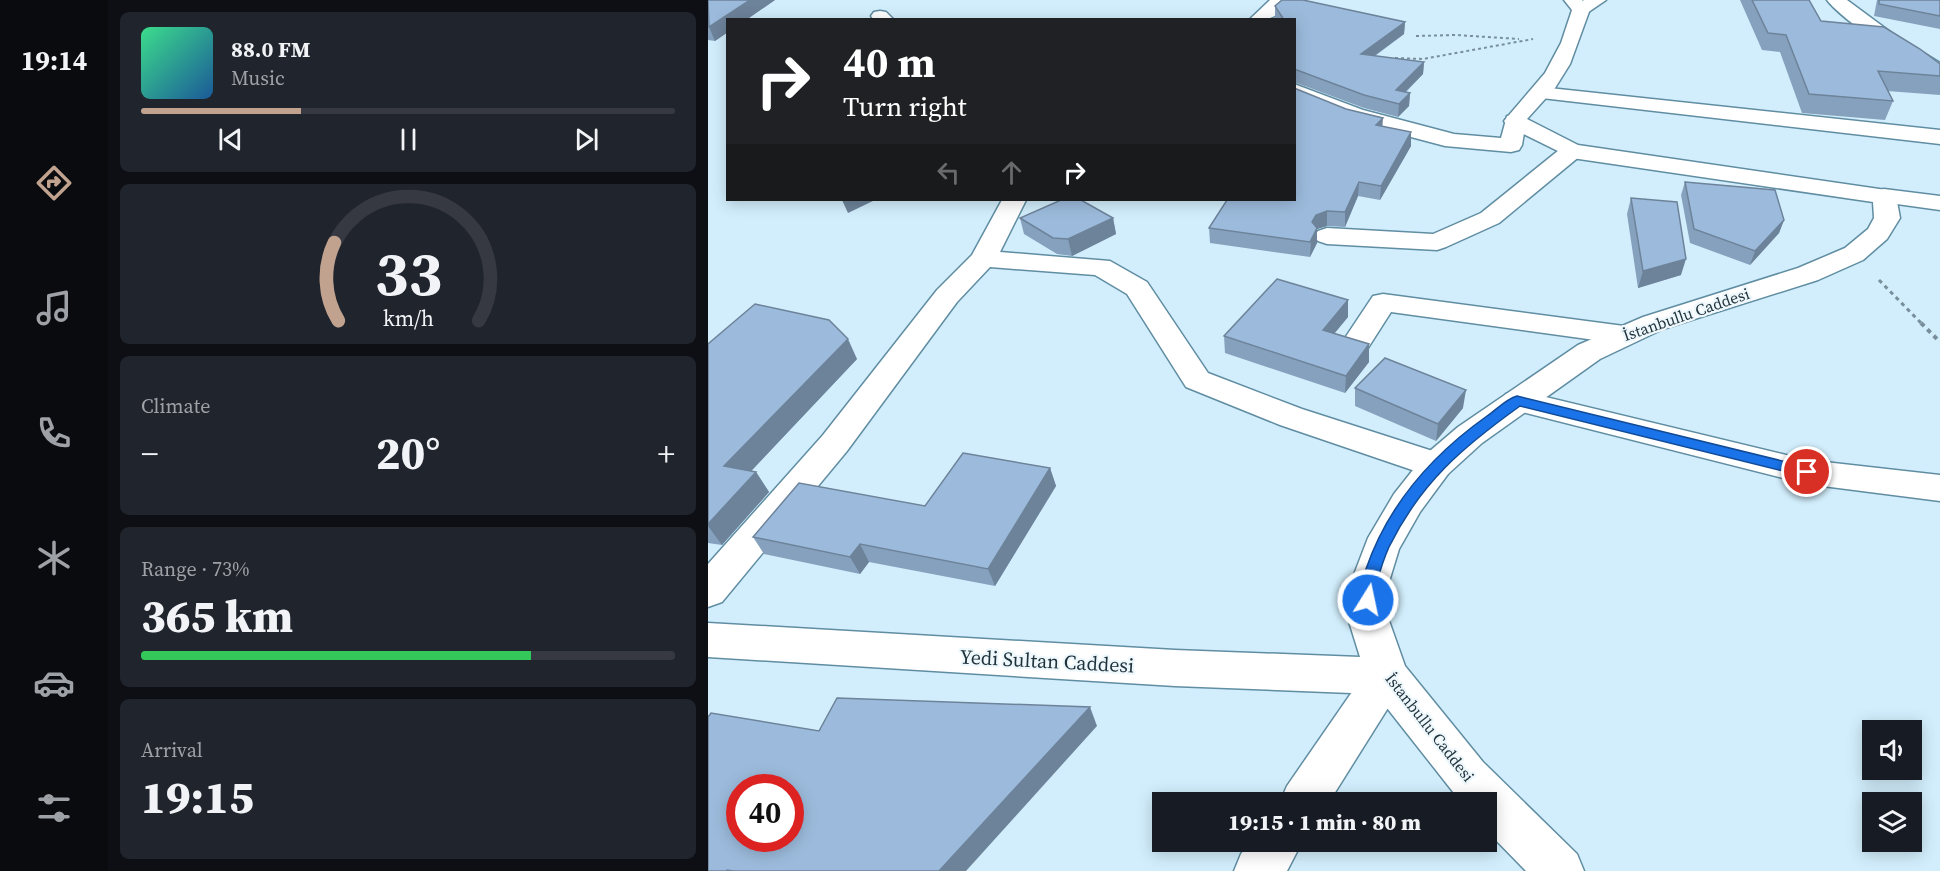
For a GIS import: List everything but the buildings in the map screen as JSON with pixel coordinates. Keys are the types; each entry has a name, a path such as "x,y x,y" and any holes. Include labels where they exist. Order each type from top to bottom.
{"street":[{"path":"1261,18 1276,6 1279,0"},
{"path":"1836,0 1915,57 1940,71"},
{"path":"1296,91 1355,115 1453,141 1511,145 1515,121 1522,110 1553,77 1572,41 1584,3"},
{"path":"1540,93 1787,118 1940,137"},
{"path":"1515,121 1572,151 1940,203"},
{"path":"1327,236 1437,242 1490,218 1572,151"},
{"name":"İstanbullu Caddesi","path":"1560,871 1467,777 1387,676 1367,615 1369,585 1381,548 1407,503 1436,465 1470,435 1517,401 1580,358 1624,334 1808,273 1854,254 1878,234 1887,218 1884,196"},
{"path":"708,591 835,443 947,296 983,259 1013,201"},
{"path":"983,259 1101,267 1137,288 1197,380 1291,417 1436,465"},
{"path":"1356,344 1383,302 1624,334"},
{"path":"1517,401 1807,472 1940,488"},
{"name":"Yedi Sultan Caddesi","path":"708,640 1175,668 1387,676"},
{"path":"1310,792 1387,676"},
{"path":"1258,871 1271,852"}],"path":[{"path":"1416,36 1456,35 1572,41"},
{"path":"1394,58 1423,59 1526,39"},
{"path":"1854,254 1940,342"}],"route":[{"path":"1368,600 1369,585 1381,548 1407,503 1436,465 1470,435 1517,401 1807,472"}]}
